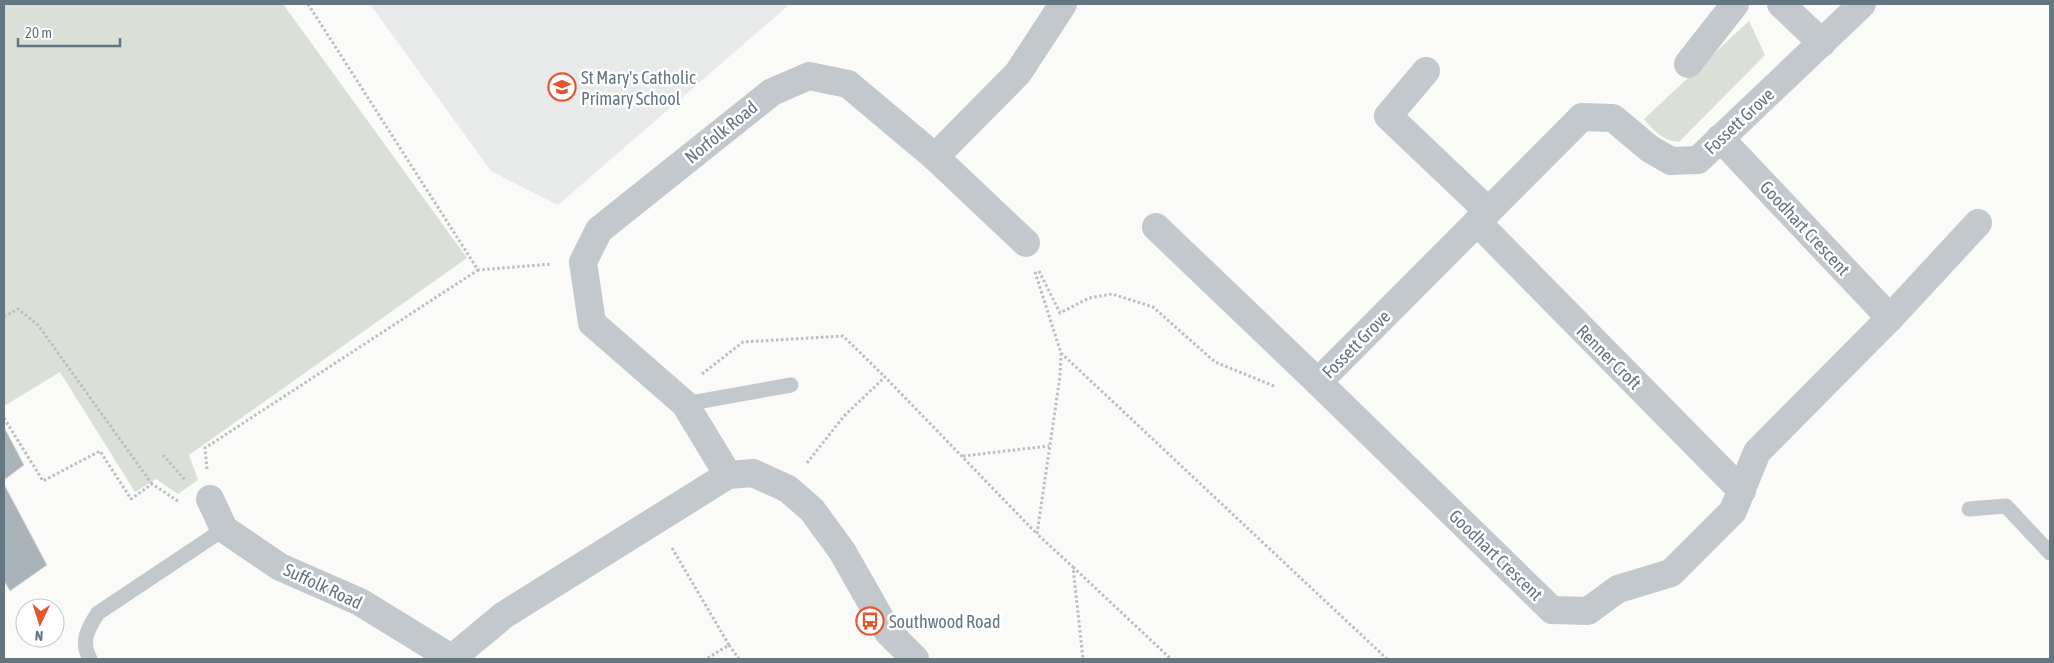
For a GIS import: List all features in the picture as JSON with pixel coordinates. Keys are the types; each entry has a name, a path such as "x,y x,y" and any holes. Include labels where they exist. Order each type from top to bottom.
{"street":[{"path":"935,157 1018,73 1063,4"},
{"path":"1688,64 1735,4"},
{"path":"1781,4 1822,43"},
{"name":"Fossett Grove","path":"1156,227 1318,382 1582,117 1614,118 1650,149 1671,161 1698,160 1862,4"},
{"path":"1426,71 1388,116 1482,217"},
{"name":"Norfolk Road","path":"583,262 599,230 772,92 809,76 848,84 935,157 1026,243"},
{"name":"Goodhart Crescent","path":"1720,138 1890,318"},
{"name":"Renner Croft","path":"1482,217 1742,491"},
{"name":"Goodhart Crescent","path":"1318,382 1552,610 1588,611 1618,589 1671,573 1733,511 1756,452 1890,318 1978,223"},
{"path":"583,262 592,323 685,404 728,475"},
{"path":"451,658 504,615 728,475 753,473 788,489 812,510 842,551 888,632 915,659"},
{"path":"211,502 224,529"},
{"name":"Suffolk Road","path":"224,529 280,567 360,602 451,658"}],"lane":[{"path":"685,404 791,385"},
{"path":"1969,509 2006,506 2050,553"},
{"path":"90,659 85,651 87,630 98,613 224,529"}],"path":[{"path":"308,4 478,270"},
{"path":"1026,243 1061,352 1060,376 1036,534"},
{"path":"1026,243 1060,313 1088,298 1112,294 1153,307 1215,362 1276,386 1302,393 1318,382"},
{"path":"4,317 18,309 38,325 152,484 193,511 211,502 205,448 478,270 583,262"},
{"path":"658,380 697,378 743,342 844,336 1036,534 1171,659"},
{"path":"1061,352 1387,659"},
{"path":"788,489 844,416 885,377"},
{"path":"4,418 43,481 100,451 131,499 152,484"},
{"path":"962,456 1049,446"},
{"path":"656,520 739,659"},
{"path":"1073,567 1083,659"},
{"path":"706,659 729,645"}],"shaded area":[{"path":"4,4 283,4 467,258 189,455 198,480 178,494 156,479 135,492 60,372 4,406"},
{"name":"St Mary's Catholic Primary School","path":"370,4 790,4 558,205 491,171"},
{"path":"1749,21 1765,55 1679,142 1659,135 1644,119"}],"building":[{"path":"4,427 24,465 4,480"},
{"path":"4,484 47,565 10,591 4,581"}],"place":[{"name":"St Mary's Catholic Primary School","path":"562,87"},
{"name":"Southwood Road","path":"870,621"}]}
